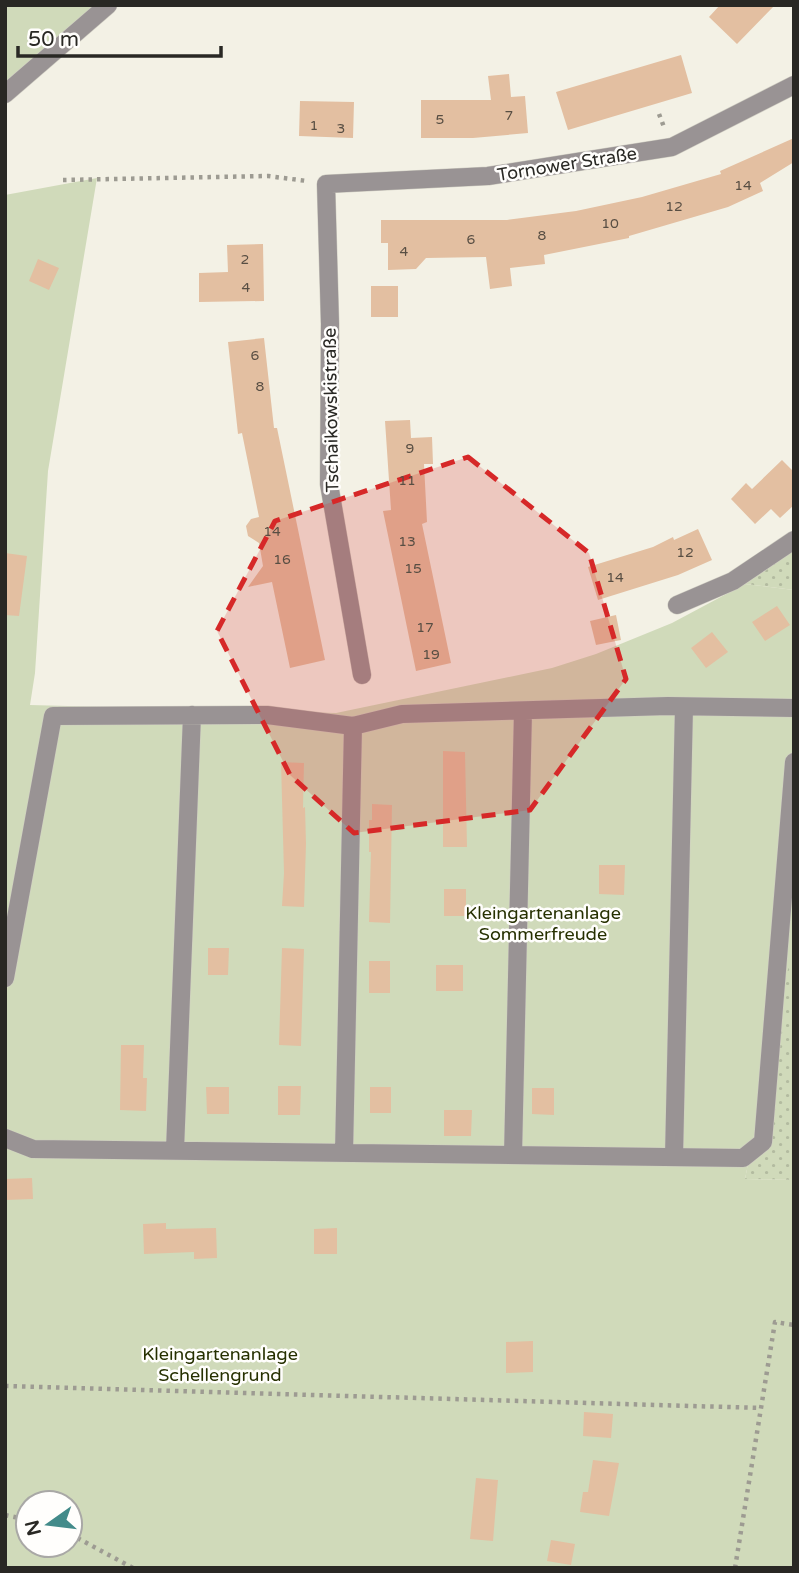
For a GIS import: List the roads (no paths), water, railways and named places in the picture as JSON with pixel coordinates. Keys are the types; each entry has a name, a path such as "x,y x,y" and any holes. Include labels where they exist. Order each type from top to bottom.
{"street":[{"path":"5,94 108,5"},
{"name":"Tornower Straße","path":"326,184 488,176 672,147 794,85"},
{"name":"Tschaikowskistraße","path":"326,184 330,324 329,484 362,675"},
{"path":"677,605 733,581 794,540"},
{"path":"5,978 53,716 267,715 353,726 402,714 684,707 794,708"},
{"path":"674,1157 684,707"},
{"path":"513,1155 523,710"},
{"path":"175,1150 192,715"},
{"path":"344,1153 353,726"},
{"path":"5,1138 33,1149 743,1158 763,1142 794,762"}],"park label":[{"name":"Kleingartenanlage Sommerfreude","path":"543,923"},
{"name":"Kleingartenanlage Schellengrund","path":"220,1364"}]}
